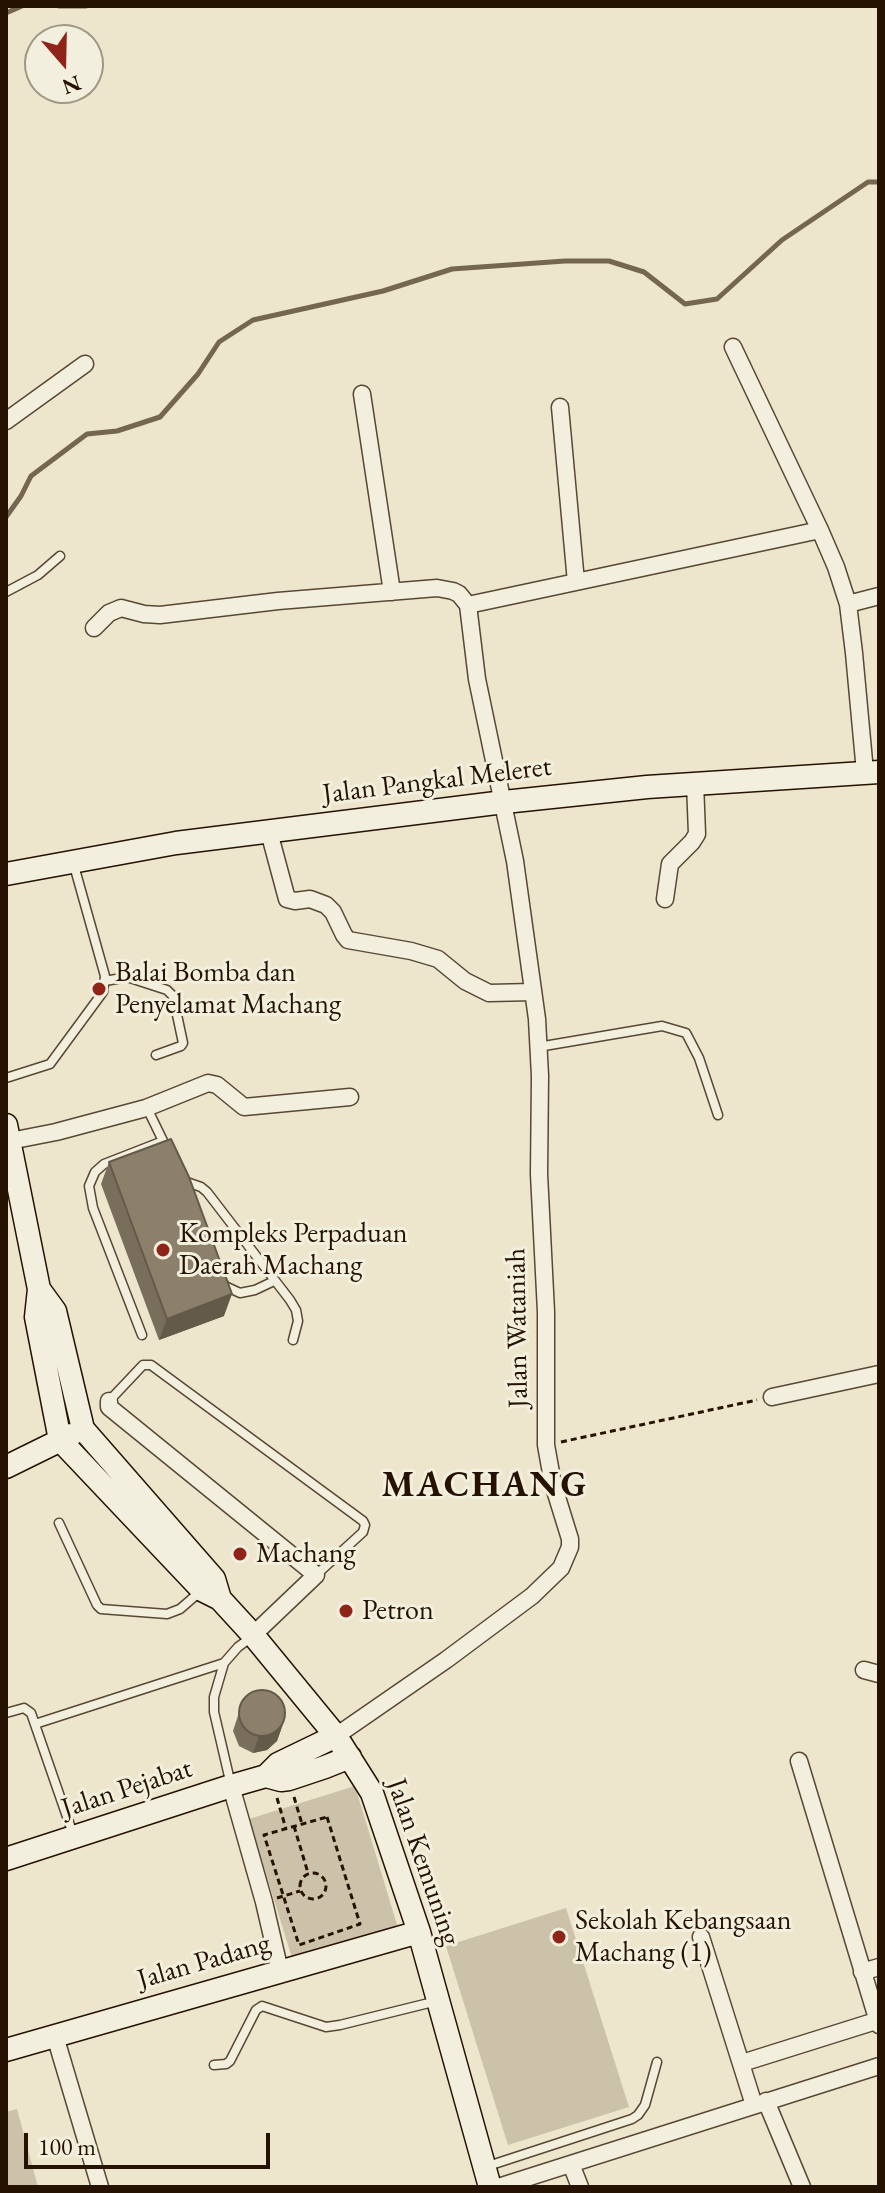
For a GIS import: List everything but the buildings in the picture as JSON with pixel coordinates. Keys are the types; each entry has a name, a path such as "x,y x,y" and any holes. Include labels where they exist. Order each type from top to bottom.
{"main road":[{"name":"Jalan Pangkal Meleret","path":"6,874 176,843 504,802 695,783 875,775"},
{"path":"8,1133 39,1289 36,1317 60,1440"},
{"path":"6,1467 83,1429 55,1311 39,1289"},
{"name":"Jalan Kemuning","path":"83,1429 336,1736 372,1793 419,1932 487,2177"},
{"name":"Jalan Kemuning","path":"60,1440 212,1589"},
{"name":"Jalan Pejabat","path":"276,1778 278,1764 336,1736"},
{"name":"Jalan Pejabat","path":"6,1859 231,1786 325,1767 350,1757"},
{"name":"Jalan Padang","path":"6,2050 419,1932"}],"street":[{"path":"733,347 820,530 848,604 875,775"},
{"path":"6,421 85,364"},
{"path":"362,394 392,592"},
{"path":"560,407 576,582"},
{"path":"94,628 109,613 121,608 160,615 278,601 445,589 459,594 468,605 820,530"},
{"path":"848,604 879,596"},
{"name":"Jalan Wataniah","path":"336,1736 532,1596 568,1557 570,1539 553,1484 546,1445 546,1312 539,1174 538,1047 533,992 515,861 477,679 468,605"},
{"path":"665,899 670,864 697,834 695,783"},
{"path":"269,832 287,899 310,899 326,905 348,940 438,959 465,981 489,993 533,992"},
{"path":"8,1133 56,1132 146,1108 211,1083 244,1107 350,1097"},
{"path":"772,1397 879,1374"},
{"path":"109,1401 109,1407 316,1575 253,1635"},
{"path":"742,2063 879,2022 799,1761"},
{"path":"231,1786 280,1971"},
{"path":"701,1937 742,2063 802,2187"},
{"path":"862,1972 879,1967"},
{"path":"55,2036 100,2187"},
{"path":"498,2187 879,2066"},
{"path":"571,2164 580,2187"}],"lane":[{"path":"6,592 38,575 60,556"},
{"path":"6,1078 46,1066 54,1060 99,999 105,981 72,861"},
{"path":"105,981 127,977 167,990 173,996 183,1043 156,1055"},
{"path":"538,1047 662,1026 686,1033 699,1058 718,1115"},
{"path":"146,1108 169,1154"},
{"path":"142,1335 93,1208 89,1186 95,1172 104,1164 163,1141"},
{"path":"175,1167 187,1194"},
{"path":"181,1180 207,1192 296,1310 298,1321 293,1340"},
{"path":"219,1273 225,1286 240,1293 274,1281"},
{"path":"109,1401 143,1365 151,1365 363,1521 363,1532 316,1575"},
{"path":"59,1523 101,1609 167,1614 212,1589"},
{"path":"231,1786 214,1712 214,1697 224,1663 253,1635"},
{"path":"35,1724 224,1663"},
{"path":"6,1713 26,1708 31,1713 75,1838"},
{"path":"214,2065 230,2061 256,2010 262,2006 326,2027 437,2000"},
{"path":"487,2177 638,2115 645,2105 657,2062"}],"path":[{"path":"546,1445 772,1397"},
{"path":"276,1778 302,1824"},
{"path":"276,1778 286,1829"},
{"path":"327,1817 360,1924 299,1945 264,1835 294,1826 327,1817"},
{"path":"294,1826 309,1874"},
{"path":"309,1874 322,1877 327,1885 321,1898 311,1900 300,1891 300,1883 309,1874"},
{"path":"264,1902 300,1891"}],"shaded area":[{"path":"355,1786 398,1928 293,1961 249,1819"},
{"path":"566,1908 629,2107 508,2145 446,1946"},
{"path":"17,2109 38,2187 6,2187 6,2112"}],"waterway":[{"path":"6,13 22,6"},
{"path":"59,6 86,6"},
{"path":"6,517 31,476 87,434 117,431 160,417 198,374 219,342 253,320 383,291 452,269 565,261 609,261 644,272 685,304 717,299 782,240 868,182 879,182"}],"place":[{"name":"Balai Bomba dan Penyelamat Machang","path":"99,989"},
{"name":"Kompleks Perpaduan Daerah Machang","path":"163,1250"},
{"name":"Machang","path":"240,1554"},
{"name":"Petron","path":"346,1611"},
{"name":"Sekolah Kebangsaan Machang (1)","path":"559,1937"}],"district":[{"name":"MACHANG","path":"485,1486"}]}
